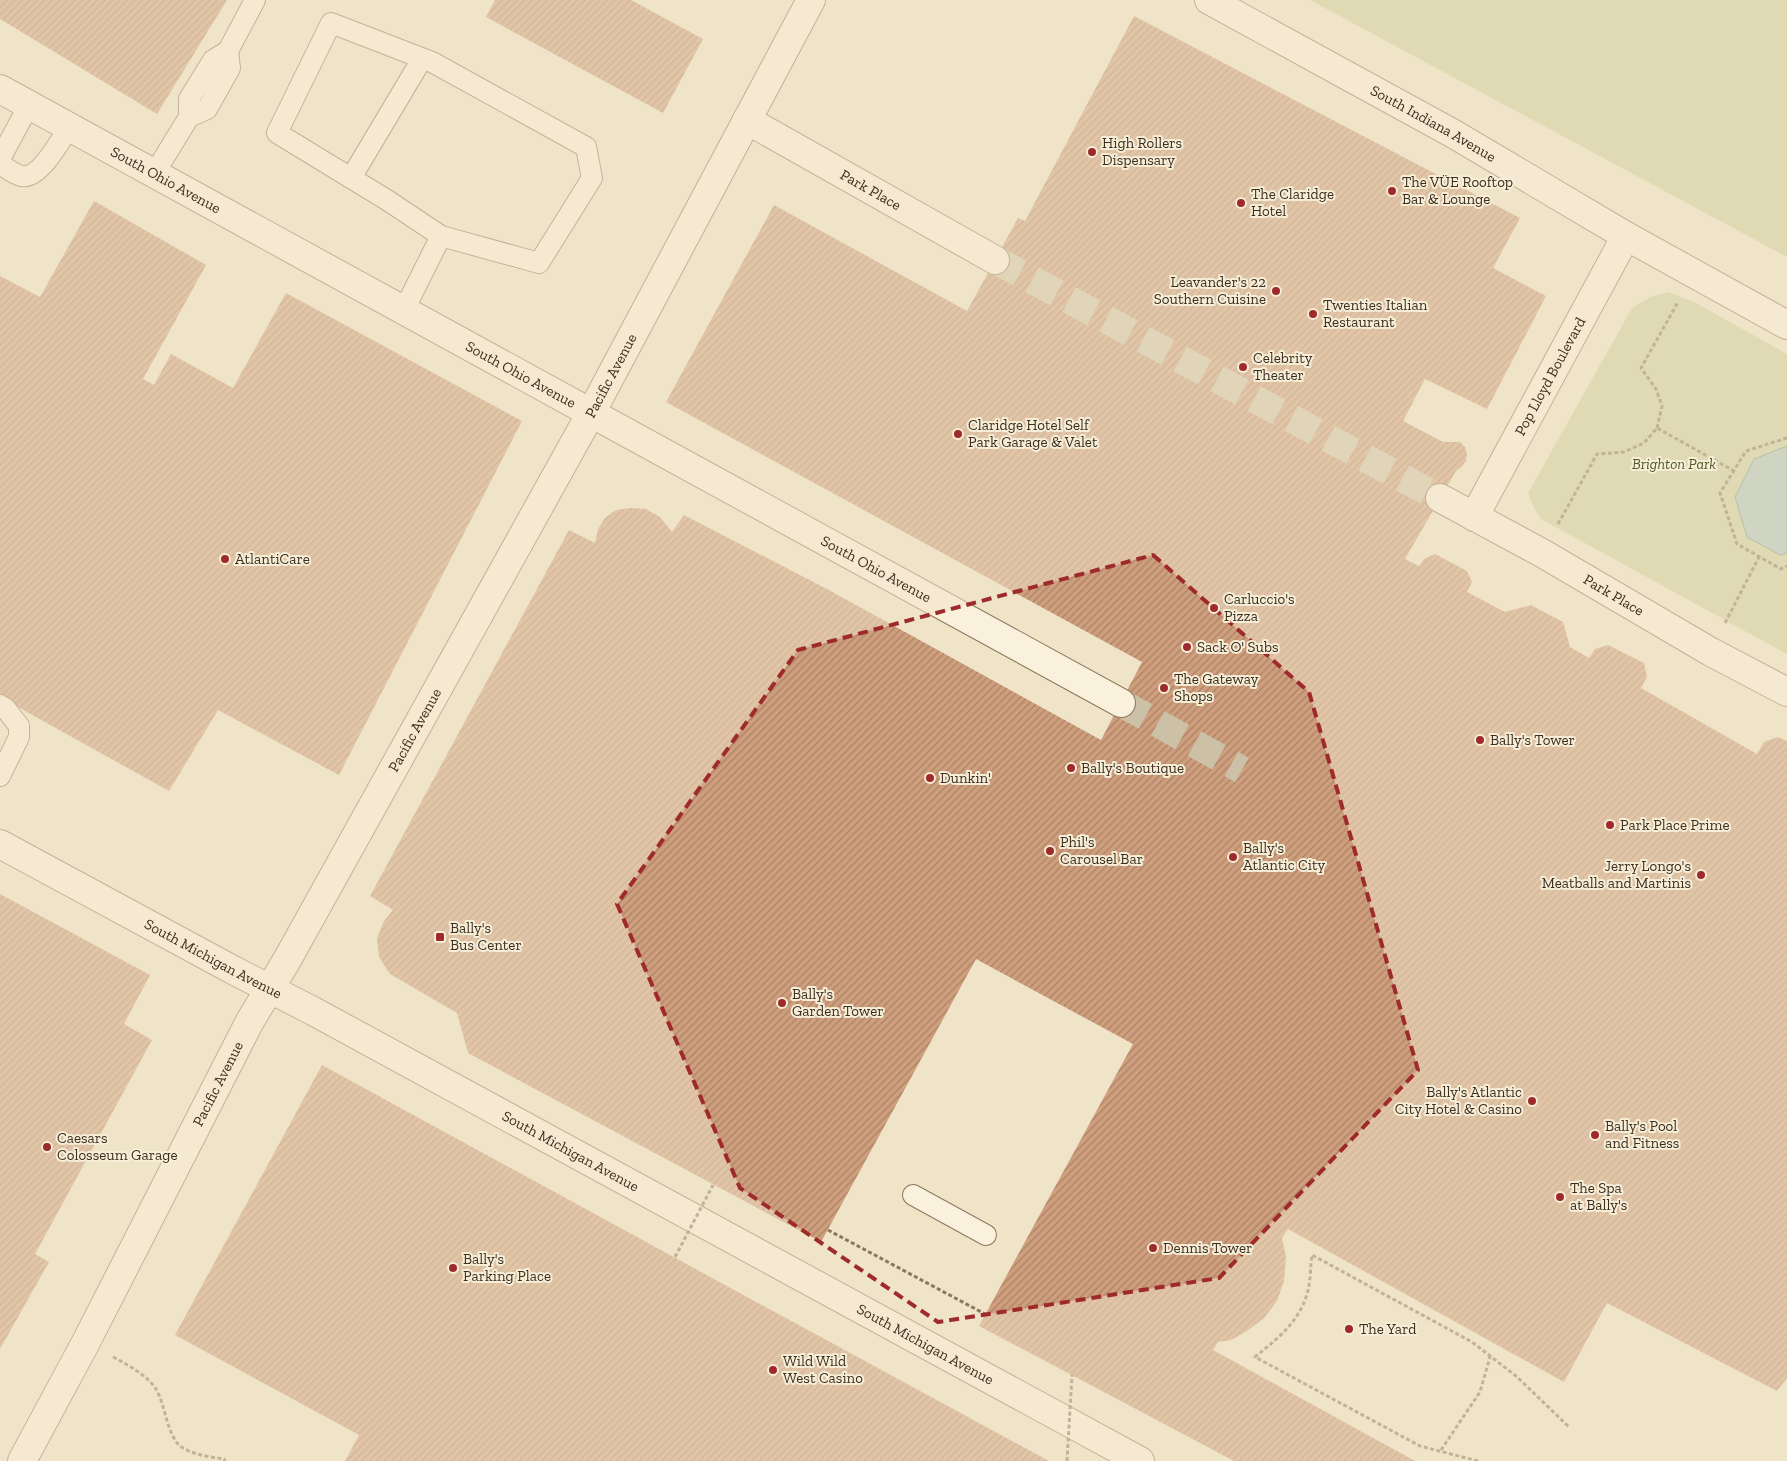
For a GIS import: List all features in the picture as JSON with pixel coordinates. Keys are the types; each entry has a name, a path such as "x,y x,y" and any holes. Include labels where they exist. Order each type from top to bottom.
{"street":[{"name":"Pacific Avenue","path":"22,1461 86,1342 250,1021 271,988 591,413 811,0"},
{"name":"South Indiana Avenue","path":"1209,0 1452,133 1626,236 1787,325"},
{"name":"South Ohio Avenue","path":"0,89 1121,703"},
{"name":"Park Place","path":"747,120 995,260"},
{"name":"Pop Lloyd Boulevard","path":"1474,517 1626,236"},
{"name":"Park Place","path":"1440,498 1542,554 1711,652 1787,692"},
{"name":"South Michigan Avenue","path":"0,844 233,970 271,988 1140,1461"}],"lane":[{"path":"154,174 190,118 189,99 213,60 228,51 255,0"},
{"path":"331,23 432,62 586,147 592,178 539,263 441,236 351,178 277,133 331,23"},
{"path":"351,178 422,59"},
{"path":"0,159 29,105"},
{"path":"0,164 21,176 38,170 54,152 69,127"},
{"path":"404,310 441,236"},
{"path":"0,705 5,708 19,726 19,737 0,776"},
{"path":"913,1195 986,1235"}],"path":[{"path":"1542,554 1597,454 1624,452 1644,443 1657,428 1662,406 1656,389 1641,368 1694,274"},
{"path":"1657,428 1734,471"},
{"path":"1787,438 1746,451 1720,493 1737,544 1781,569 1787,566"},
{"path":"1711,652 1759,557"},
{"path":"675,1258 713,1185"},
{"path":"828,1230 985,1314"},
{"path":"1478,1461 1420,1446 1256,1357 1283,1334 1298,1317 1308,1294 1312,1255 1472,1342 1516,1376 1569,1427"},
{"path":"86,1342 134,1368 154,1387 165,1411 173,1437 181,1448 197,1454 224,1459 225,1461"},
{"path":"1441,1450 1480,1392 1490,1356"},
{"path":"1067,1461 1072,1376"}],"highlighted area":[{"path":"1153,555 1309,692 1418,1070 1219,1278 938,1322 740,1188 617,904 798,650"}],"green space":[{"path":"1310,0 1787,0 1787,257"},
{"name":"Brighton Park","path":"1669,292 1694,302 1787,354 1787,654 1541,519 1528,493 1632,308 1650,297"}],"water":[{"path":"1787,446 1787,553 1780,555 1747,537 1735,497 1754,459"}],"building":[{"path":"0,0 227,0 157,114 0,19"},
{"path":"495,0 631,0 703,39 663,113 486,17"},
{"path":"1134,16 1520,218 1493,268 1546,296 1487,409 1425,379 1403,421 1443,442 1460,442 1465,447 1467,454 1466,461 1456,471 1405,559 1419,566 1424,559 1435,554 1467,571 1472,582 1467,592 1505,612 1531,605 1563,622 1570,647 1589,658 1595,649 1608,645 1644,663 1647,677 1641,688 1757,754 1764,742 1778,737 1787,741 1787,1378 1777,1391 1607,1303 1564,1382 1288,1229 1282,1238 1286,1257 1284,1281 1277,1301 1264,1318 1231,1340 1218,1342 1213,1350 1415,1461 1234,1461 979,1326 1133,1044 976,959 821,1242 468,1053 457,1013 390,974 379,957 377,938 384,921 393,910 370,896 569,530 595,543 598,529 605,518 616,510 629,508 646,509 660,517 672,532 684,515 827,589 1101,740 1142,662 666,402 774,205 967,311 1018,218 1025,221"},
{"name":"AtlantiCare","path":"94,201 206,265 143,379 154,385 171,354 233,388 286,293 522,421 339,775 218,710 169,791 0,697 0,276 40,297"},
{"name":"Caesars Colosseum Garage","path":"0,894 150,975 124,1024 152,1040 35,1254 49,1262 0,1349"},
{"name":"Bally's Parking Place","path":"322,1065 1049,1461 345,1461 359,1435 175,1335"}],"tunnel":[{"path":"995,260 1440,498"},
{"path":"1121,703 1242,770"}],"place":[{"name":"High Rollers Dispensary","path":"1092,152"},
{"name":"The VÜE Rooftop Bar & Lounge","path":"1392,191"},
{"name":"The Claridge Hotel","path":"1241,203"},
{"name":"Leavander's 22 Southern Cuisine","path":"1276,291"},
{"name":"Twenties Italian Restaurant","path":"1313,314"},
{"name":"Celebrity Theater","path":"1243,367"},
{"name":"Claridge Hotel Self Park Garage & Valet","path":"958,434"},
{"name":"AtlantiCare","path":"225,559"},
{"name":"Carluccio's Pizza","path":"1214,608"},
{"name":"Sack O' Subs","path":"1187,647"},
{"name":"The Gateway Shops","path":"1164,688"},
{"name":"Bally's Tower","path":"1480,740"},
{"name":"Bally's Boutique","path":"1071,768"},
{"name":"Dunkin'","path":"930,778"},
{"name":"Park Place Prime","path":"1610,825"},
{"name":"Phil's Carousel Bar","path":"1050,851"},
{"name":"Bally's Atlantic City","path":"1233,857"},
{"name":"Jerry Longo's Meatballs and Martinis","path":"1701,875"},
{"name":"Bally's Bus Center","path":"440,937"},
{"name":"Bally's Garden Tower","path":"782,1003"},
{"name":"Bally's Atlantic City Hotel & Casino","path":"1532,1101"},
{"name":"Bally's Pool and Fitness","path":"1595,1135"},
{"name":"Caesars Colosseum Garage","path":"47,1147"},
{"name":"The Spa at Bally's","path":"1560,1197"},
{"name":"Dennis Tower","path":"1153,1248"},
{"name":"Bally's Parking Place","path":"453,1268"},
{"name":"The Yard","path":"1349,1329"},
{"name":"Wild Wild West Casino","path":"773,1370"}]}
